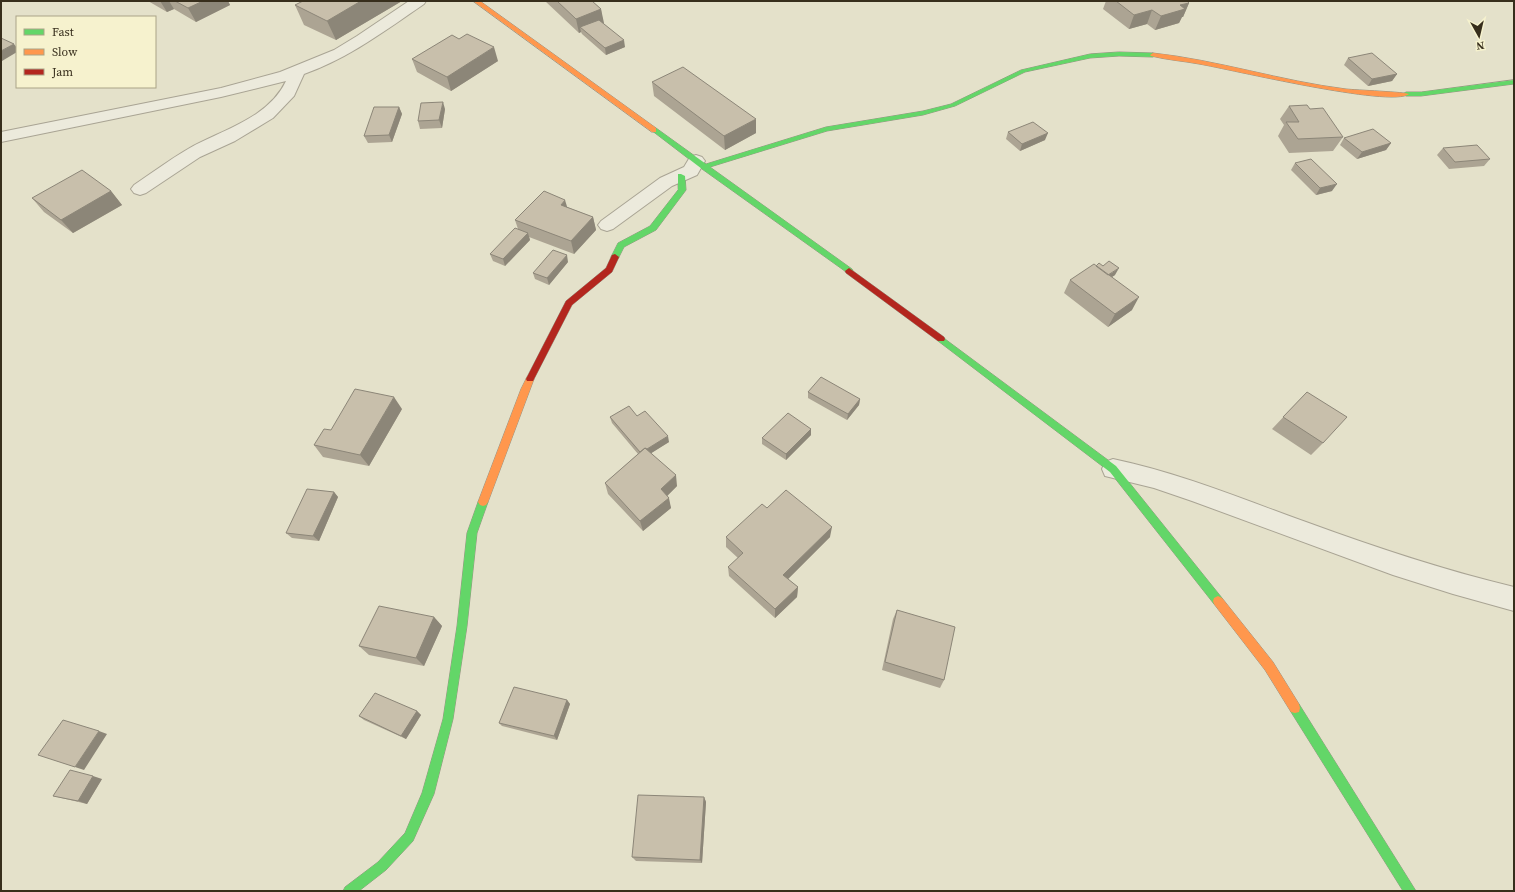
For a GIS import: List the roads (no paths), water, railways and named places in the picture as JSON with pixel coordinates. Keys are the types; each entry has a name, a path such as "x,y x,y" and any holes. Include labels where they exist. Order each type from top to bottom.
{"street":[{"path":"1,137 88,118 236,90 298,72 326,60 352,46 419,1"},
{"path":"476,1 871,287 1113,469 1269,666 1410,891"},
{"path":"607,225 666,182 691,171 700,164 826,129 923,113 953,105 1023,71 1090,56 1119,54 1165,56 1343,91 1378,95 1421,94 1514,82"},
{"path":"140,188 194,153 229,136 267,114 288,93 298,72"},
{"path":"349,891 382,866 409,837 428,794 448,719 462,626 472,533 525,389 569,303 609,270 621,245 653,228 682,190 681,176"},
{"path":"1113,469 1136,473 1174,484 1393,565 1459,586 1514,599"}]}
